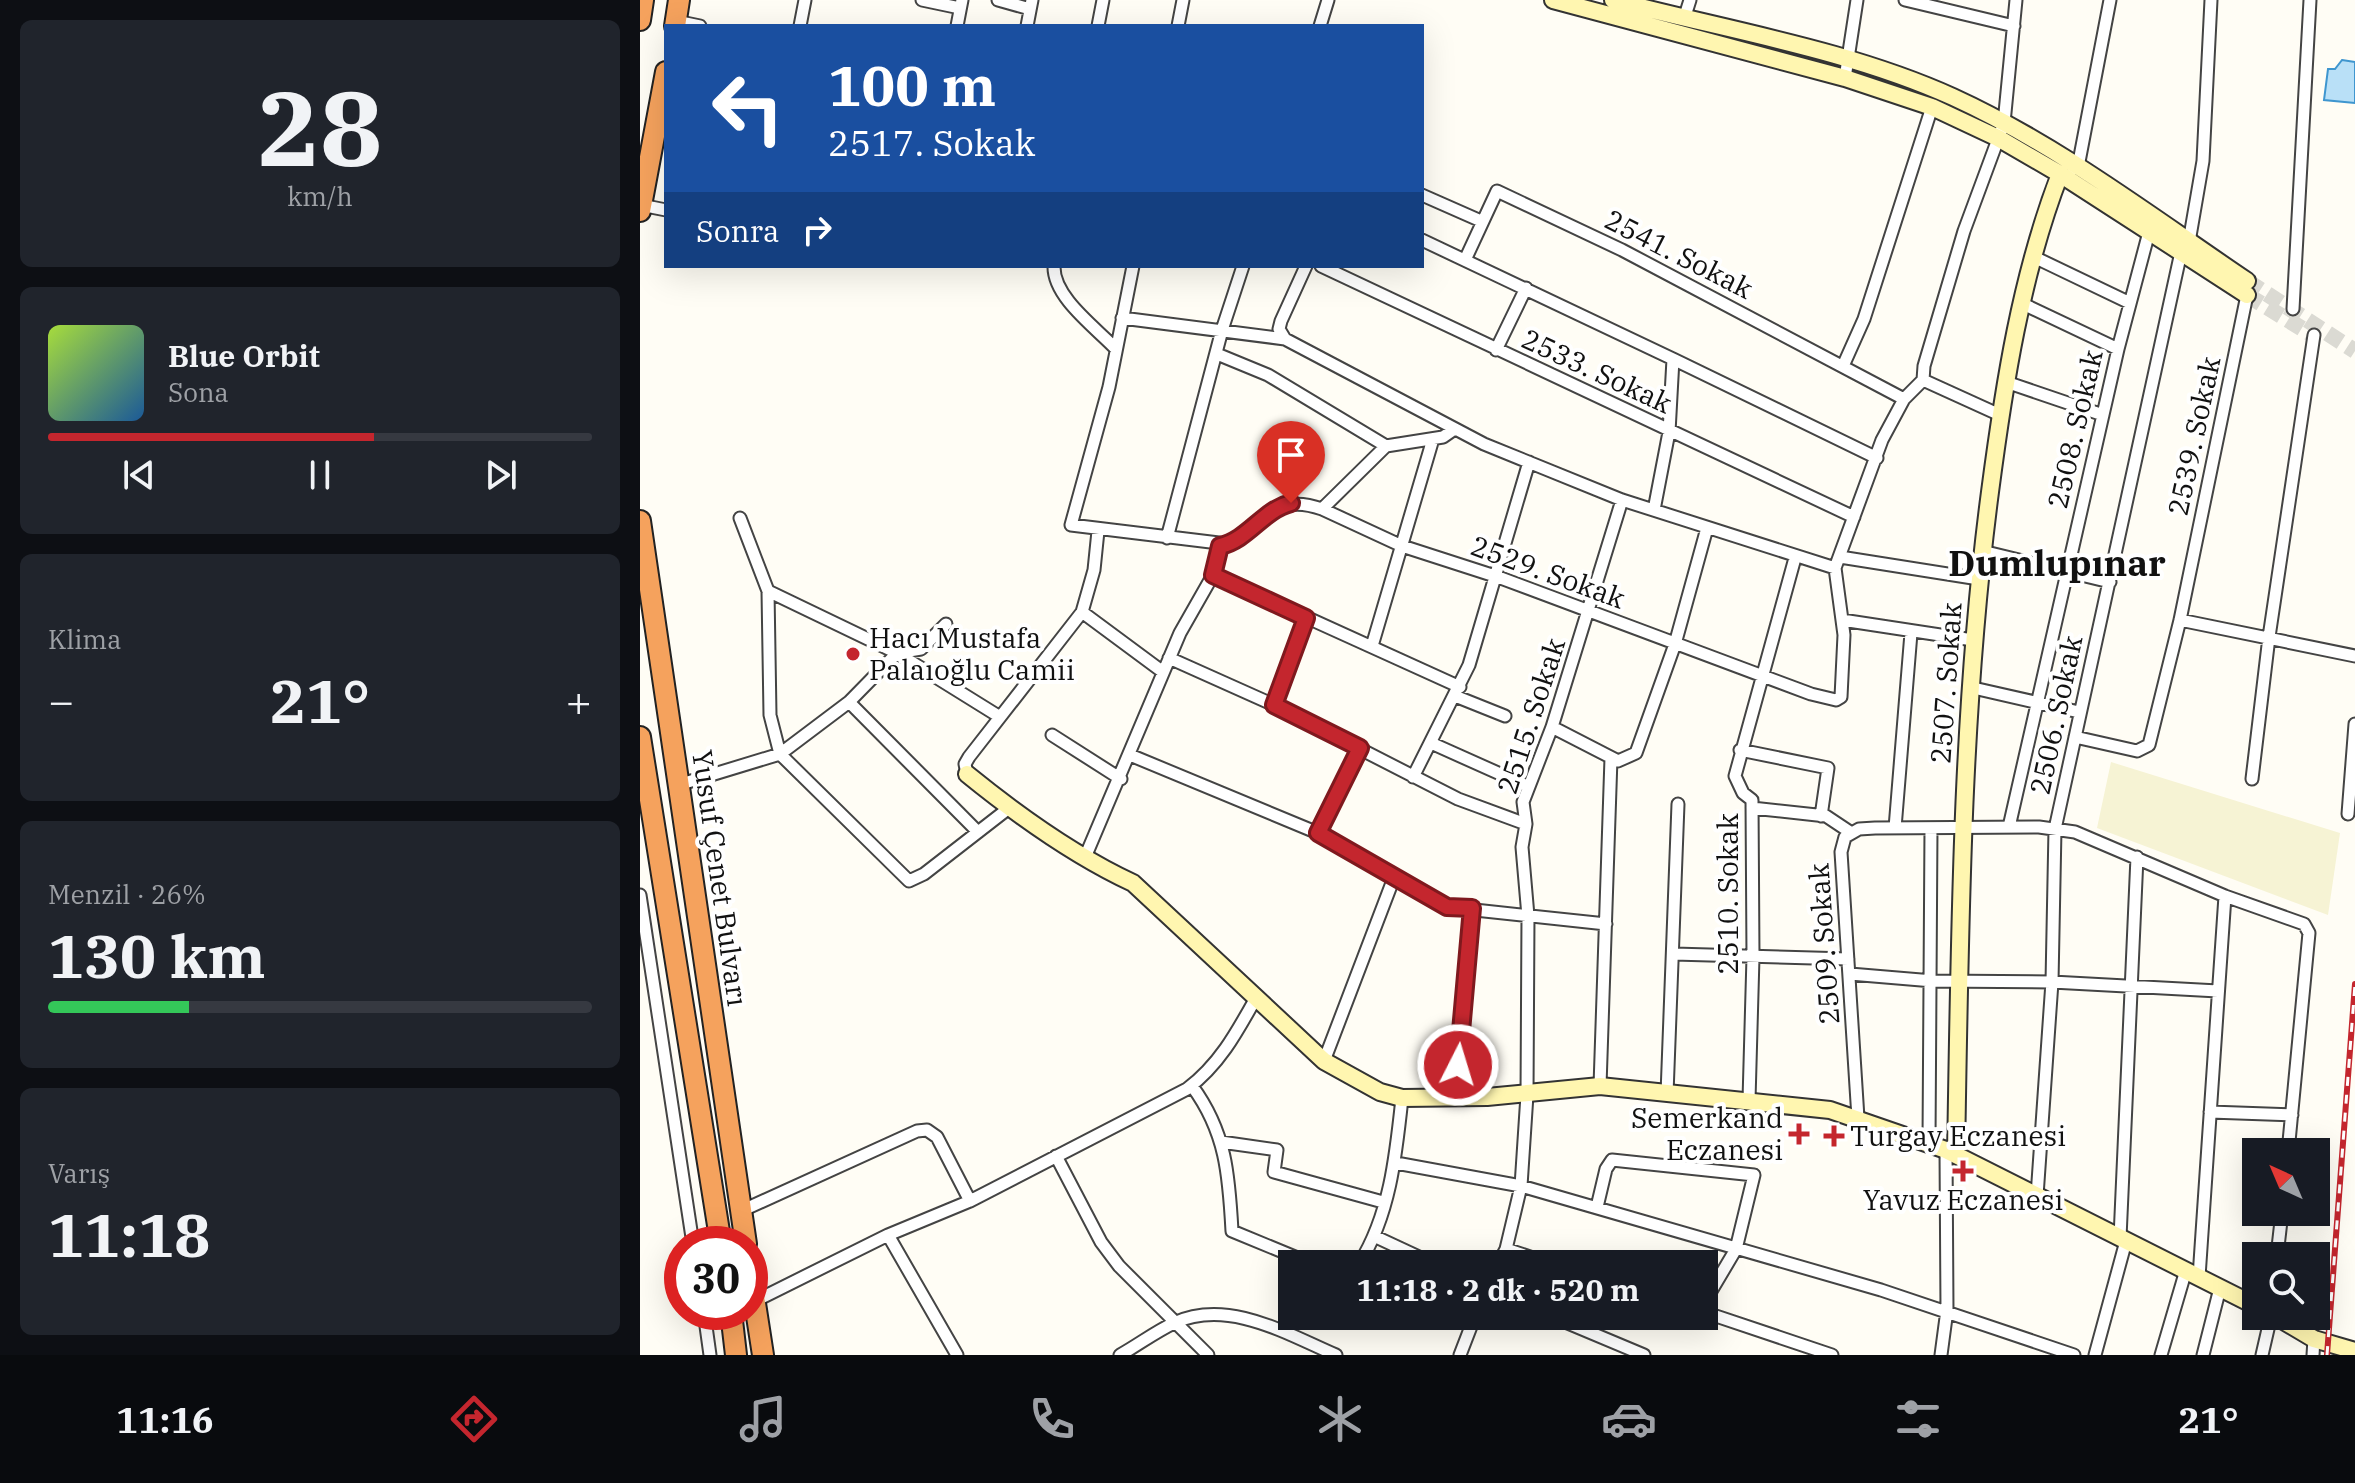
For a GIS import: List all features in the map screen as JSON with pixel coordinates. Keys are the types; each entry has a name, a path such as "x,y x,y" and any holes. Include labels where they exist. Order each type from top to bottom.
{"highway":[{"path":"640,20 643,0"},
{"path":"675,24 679,0"},
{"path":"641,208 664,83"},
{"name":"Yusuf Çenet Bulvarı","path":"640,521 743,1226"},
{"name":"Yusuf Çenet Bulvarı","path":"640,737 718,1226"},
{"path":"733,1330 736,1355"},
{"path":"759,1330 763,1355"}],"street":[{"path":"800,24 805,0"},
{"path":"922,0 961,4 957,24"},
{"path":"998,0 1031,5"},
{"path":"1098,24 1103,0"},
{"path":"1178,24 1183,0"},
{"path":"1321,24 1328,0"},
{"path":"1553,0 1845,78 2001,130 2078,167 2185,247 2247,288"},
{"path":"1613,0 1845,59 1951,96 2060,174 2149,232 2185,247"},
{"path":"1684,19 1690,0"},
{"path":"1845,78 1845,59 1857,0"},
{"path":"1905,0 2014,26"},
{"path":"1973,640 1911,633 1842,620 1838,563 1890,422 1904,399 1923,380 1964,231 2001,130 2016,0"},
{"path":"2078,167 2110,0"},
{"name":"2506. Sokak","path":"2037,1196 2052,982 2055,829 2203,161 2211,0"},
{"path":"2293,309 2310,0"},
{"path":"1843,366 1864,319 1932,107"},
{"path":"2060,174 2078,167"},
{"name":"2507. Sokak","path":"1951,1152 1969,687 1982,551 2006,382 2034,257 2060,174"},
{"name":"2541. Sokak","path":"1465,260 1497,191 1520,200 1904,399"},
{"path":"1424,196 1481,221"},
{"path":"641,208 664,210"},
{"name":"2508. Sokak","path":"2009,827 2035,701 2118,349 2149,232"},
{"path":"1424,241 1877,458"},
{"path":"2034,257 2130,303"},
{"path":"1054,268 1054,278 1062,292 1116,349"},
{"path":"1086,855 1121,779 1169,658 1213,575 1220,546 1071,525 1116,349 1133,268"},
{"path":"1167,538 1222,330 1242,268"},
{"path":"1285,339 1279,329 1281,321 1305,268"},
{"name":"2533. Sokak","path":"1325,268 1854,517"},
{"path":"1496,350 1526,288"},
{"name":"2539. Sokak","path":"2075,737 2137,751 2149,745 2180,620 2247,288"},
{"path":"2023,304 2118,349"},
{"path":"1122,318 1285,339 1453,430 1622,500 1795,558 1979,579"},
{"path":"2252,779 2269,637 2314,335"},
{"path":"1217,354 1268,375 1386,446"},
{"path":"1654,510 1669,432 1673,359"},
{"path":"1923,380 2000,415"},
{"path":"2006,382 2103,415"},
{"path":"1322,509 1386,446 1433,439 1453,430"},
{"path":"1372,646 1433,439"},
{"path":"1413,777 1457,692 1498,577 1529,462"},
{"name":"2515. Sokak","path":"1506,1249 1521,1186 1527,1095 1528,916 1522,847 1526,824 1523,802 1552,727 1622,500"},
{"name":"2529. Sokak","path":"1220,546 1241,537 1282,505 1307,504 1402,546 1498,577 1589,613 1836,700 1844,690 1842,620"},
{"path":"740,518 768,591 770,715 780,754 909,881 924,874 1009,808"},
{"path":"1552,727 1611,758 1625,761 1636,753 1675,644 1707,528"},
{"path":"1098,531 1094,570 1082,612 965,764 967,774 1009,808 1106,870 1133,883 1324,1061 1380,1092 1402,1098 1527,1095 1600,1086 1830,1110 1951,1152 2242,1299"},
{"path":"1982,551 2110,582"},
{"name":"2510. Sokak","path":"1749,1100 1753,957 1752,800 1743,793 1735,776 1795,558"},
{"path":"1213,575 1372,646 1505,716"},
{"path":"768,591 897,653 1000,717"},
{"path":"1082,612 1163,672"},
{"path":"1274,705 1306,618"},
{"path":"2180,620 2355,656"},
{"path":"678,785 780,754 849,702 897,653 921,649 946,624"},
{"path":"1895,828 1911,633"},
{"path":"1169,658 1274,705 1490,813 1526,824"},
{"path":"1969,687 2079,712"},
{"path":"849,702 978,832"},
{"path":"2348,814 2355,724"},
{"path":"1052,735 1121,779"},
{"path":"1431,743 1527,786"},
{"path":"1318,833 1360,748"},
{"path":"1740,750 1828,768 1821,816"},
{"path":"1130,755 1318,833 1447,907 1606,924"},
{"path":"1600,1086 1611,758"},
{"path":"1667,1094 1678,804"},
{"path":"1752,808 1821,816 1850,832"},
{"name":"2509. Sokak","path":"1858,1118 1841,852 1845,837 1850,832 1895,828 2009,827 2055,829 2107,843 2225,896 2292,917 2304,924 2309,933 2292,1115"},
{"path":"1929,1142 1933,981 1931,828"},
{"path":"2095,1355 2123,1239 2137,857"},
{"path":"1324,1061 1395,875"},
{"path":"640,895 690,1226"},
{"path":"2161,1355 2192,1273 2210,1112 2225,896"},
{"path":"1455,1097 1472,908"},
{"path":"1674,954 1848,959"},
{"path":"1850,974 1933,981 2052,982 2218,991"},
{"path":"768,1295 888,1235 970,1201 1192,1086 1208,1073 1232,1042 1257,996"},
{"path":"1192,1086 1211,1112 1221,1142 1232,1231 1278,1250"},
{"path":"1368,1250 1376,1237 1396,1163 1402,1098"},
{"path":"2210,1112 2292,1115 2290,1138"},
{"path":"741,1211 917,1131 927,1130 937,1137 970,1201"},
{"path":"1221,1142 1277,1150 1274,1172 1383,1202"},
{"path":"1941,1355 1947,1310 1951,1152"},
{"path":"1056,1156 1101,1242 1119,1266 1208,1355"},
{"path":"1597,1207 1606,1169 1612,1160 1754,1175 1736,1249 1718,1279"},
{"path":"1396,1163 1521,1186 1597,1207 1947,1310 2074,1355"},
{"path":"888,1235 957,1355"},
{"path":"1376,1237 1404,1250"},
{"path":"2203,1355 2220,1288"},
{"path":"1120,1355 1176,1322 1212,1316 1249,1318 1336,1355"},
{"path":"1718,1317 1832,1355"},
{"path":"707,1330 710,1355"},
{"path":"1460,1355 1470,1330"},
{"path":"1584,1330 1644,1355"},
{"path":"2262,1355 2269,1330"},
{"path":"2292,1330 2314,1347 2355,1351"}],"shaded area":[{"path":"2111,762 2340,833 2328,915 2097,828"}],"water":[{"path":"2342,60 2355,62 2355,103 2324,100 2328,69 2335,69"}],"tunnel":[{"path":"2247,281 2355,351"},
{"path":"2247,295 2311,334"}],"railway":[{"path":"2327,1355 2355,984"}],"place":[{"name":"Hacı Mustafa Palaıoğlu Camii","path":"853,654"},
{"name":"Semerkand Eczanesi","path":"1799,1134"},
{"name":"Turgay Eczanesi","path":"1834,1136"},
{"name":"Yavuz Eczanesi","path":"1963,1171"}],"district":[{"name":"Dumlupınar","path":"2057,563"}],"route":[{"path":"1291,503 1276,508 1241,537 1220,546 1213,575 1306,618 1274,705 1360,748 1318,833 1447,907 1472,908 1458,1065"}]}
